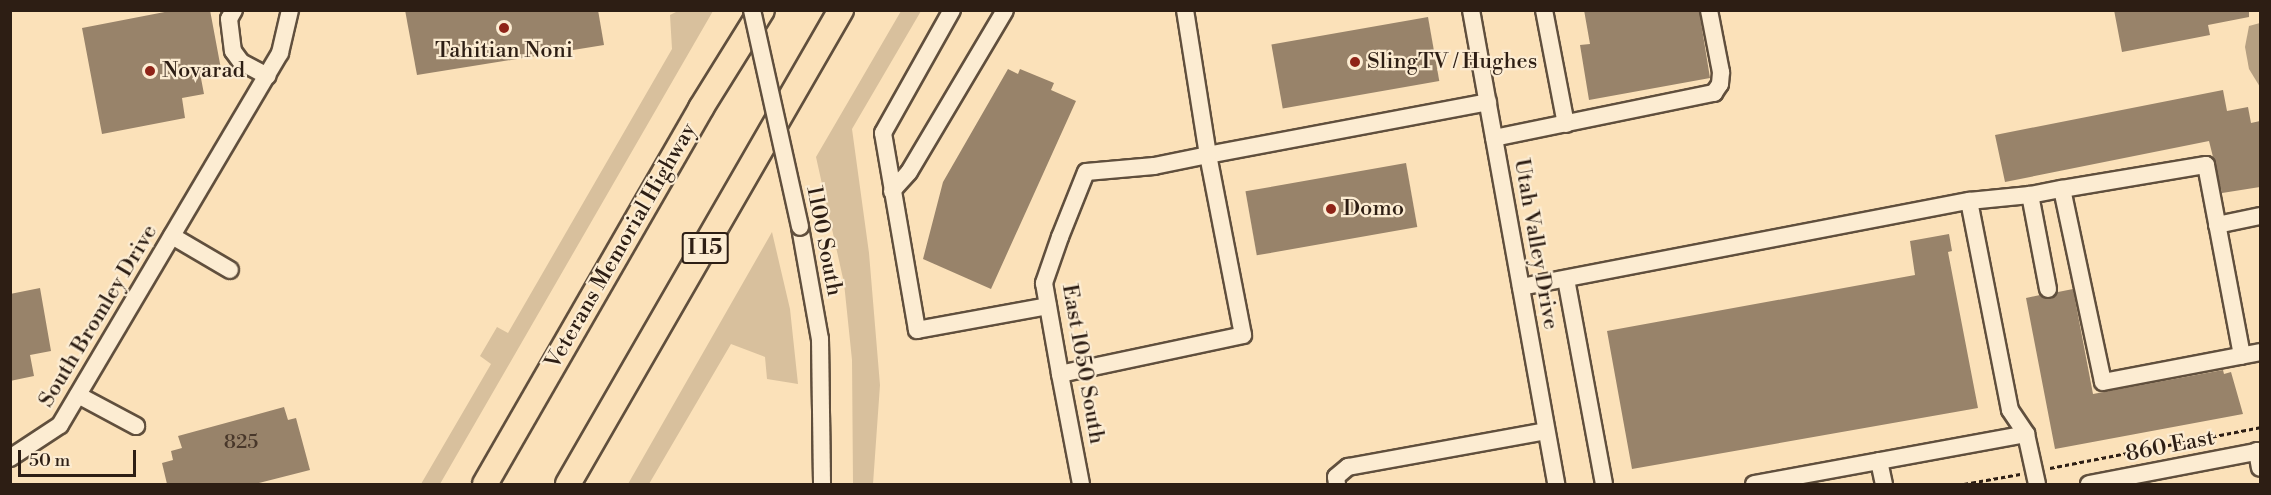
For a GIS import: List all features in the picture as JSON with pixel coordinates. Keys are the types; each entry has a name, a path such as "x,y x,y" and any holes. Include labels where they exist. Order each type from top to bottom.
{"highway":[{"name":"Veterans Memorial Highway","path":"485,484 695,118 762,10"},
{"name":"I 15","path":"567,484 841,10"}],"street":[{"path":"234,10 230,19 233,51 241,62 267,76"},
{"name":"South Bromley Drive","path":"10,458 60,425 280,53 290,10"},
{"name":"1100 South","path":"752,10 800,227 820,339 822,484"},
{"path":"951,10 883,133 917,330 1048,306"},
{"path":"892,191 909,172 1005,10"},
{"path":"1060,374 1243,335 1208,155 1185,10"},
{"name":"Utah Valley Drive","path":"1471,10 1556,484"},
{"path":"1544,10 1566,124"},
{"path":"1494,138 1714,93 1720,84 1721,72 1709,10"},
{"path":"1208,155 1488,102"},
{"name":"East 1050 South","path":"1077,484 1044,283 1086,172 1154,166 1208,155"},
{"path":"1521,287 1969,201 2030,195 2206,165 2242,356"},
{"path":"2062,189 2103,381 2260,352"},
{"path":"2030,195 2048,289"},
{"path":"1969,201 2010,410 2026,434 2037,484"},
{"path":"2217,225 2260,216"},
{"path":"172,236 230,270"},
{"path":"1566,279 1604,484"},
{"path":"78,395 136,426"},
{"path":"1337,484 1336,477 1348,466 1546,431"},
{"path":"1754,484 2026,434"},
{"path":"2259,451 2260,468"},
{"name":"860 East","path":"2088,484 2259,451"},
{"path":"1879,461 1884,484"}],"path":[{"path":"2050,468 2260,427"},
{"path":"1964,484 2011,476"}],"shaded area":[{"path":"678,11 713,11 440,484 421,484 491,364 480,356 497,327 508,333 672,49 670,15"},
{"path":"901,11 921,11 852,129 869,253 880,385 873,484 853,484 852,360 844,283 816,157"},
{"path":"2260,23 2260,87 2249,69 2245,47 2249,26"},
{"path":"772,232 790,309 798,384 767,379 765,357 731,344 649,484 628,484"}],"building":[{"name":"Novarad","path":"175,10 210,10 221,69 200,73 204,94 182,98 185,118 102,134 82,28"},
{"name":"Tahitian Noni","path":"405,10 598,10 604,45 417,75"},
{"path":"1584,10 1699,10 1710,78 1589,100 1580,45 1590,44"},
{"path":"2114,10 2249,10 2249,17 2208,25 2210,35 2122,52"},
{"name":"SlingTV / Hughes","path":"1428,17 1439,81 1283,109 1271,45"},
{"path":"1008,69 1018,74 1020,69 1054,83 1051,90 1076,101 991,289 923,259 943,182"},
{"path":"2223,90 2227,111 2248,107 2251,123 2260,121 2260,187 2222,193 2209,141 2005,182 1995,135"},
{"name":"Domo","path":"1406,163 1417,227 1257,255 1245,191"},
{"path":"1949,234 1952,251 1948,252 1978,408 1632,469 1607,331 1915,275 1910,241"},
{"path":"40,288 51,351 30,355 34,376 10,381 10,294"},
{"path":"2073,289 2093,394 2223,370 2224,374 2231,372 2243,414 2055,449 2026,298 2040,295 2051,299 2058,292"},
{"path":"284,407 288,420 296,418 310,470 255,484 167,484 162,463 173,460 171,451 182,448 178,436"}],"place":[{"name":"Tahitian Noni","path":"504,28"},
{"name":"SlingTV / Hughes","path":"1355,62"},
{"name":"Novarad","path":"150,71"},
{"name":"Domo","path":"1331,209"}]}
